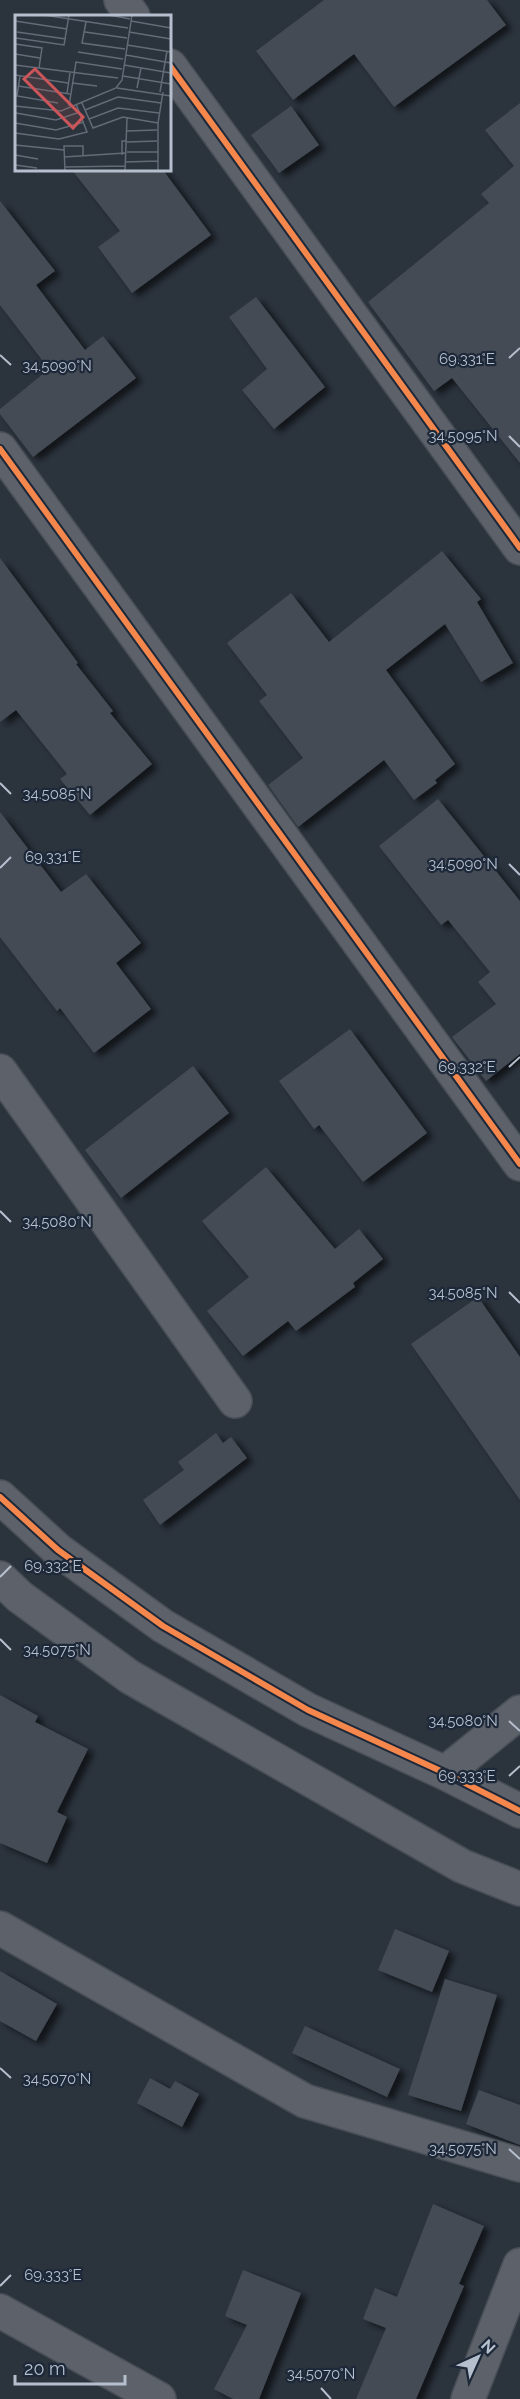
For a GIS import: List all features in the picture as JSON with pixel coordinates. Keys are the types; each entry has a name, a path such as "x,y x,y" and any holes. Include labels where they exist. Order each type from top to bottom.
{"street":[{"path":"121,0 132,15"},
{"path":"171,67 520,548"},
{"path":"0,449 520,1164"},
{"path":"0,1071 235,1401"},
{"path":"0,1497 58,1550 163,1626 308,1710 445,1773 520,1811"},
{"path":"0,1578 20,1597 130,1677 462,1866 520,1890"},
{"path":"445,1773 520,1712"},
{"path":"0,1928 305,2101 520,2165"},
{"path":"468,2399 520,2265"},
{"path":"0,2311 159,2399"}],"building":[{"path":"324,0 487,0 506,25 394,107 354,54 293,100 256,51"},
{"path":"520,103 520,463 452,378 434,391 368,302 489,203 481,194 514,166 485,130"},
{"path":"291,106 319,145 279,173 251,135"},
{"path":"73,171 164,171 211,235 132,293 98,247 120,231"},
{"path":"0,201 55,271 36,285 85,350 103,336 136,378 33,457 0,414 0,409 49,369 0,305"},
{"path":"256,297 325,387 274,429 242,390 267,369 229,317"},
{"path":"442,551 481,599 477,602 513,663 481,682 445,624 386,670 455,764 435,780 437,783 414,800 384,760 298,827 268,785 303,758 259,701 267,695 227,643 291,593 329,642"},
{"path":"0,558 78,663 76,664 113,711 110,713 152,764 90,815 60,779 67,774 16,710 0,722"},
{"path":"438,799 520,901 520,1054 486,1081 452,1037 496,1004 478,982 490,972 448,920 441,925 379,846"},
{"path":"0,812 61,892 86,874 141,943 116,963 151,1009 94,1053 60,1008 57,1011 0,937"},
{"path":"350,1029 427,1133 363,1182 319,1125 314,1129 279,1081"},
{"path":"193,1066 229,1113 121,1198 85,1150"},
{"path":"266,1167 335,1249 359,1229 383,1259 353,1283 355,1287 296,1331 288,1321 243,1356 207,1311 249,1277 202,1221"},
{"path":"478,1297 520,1357 520,1500 411,1344"},
{"path":"216,1433 223,1443 231,1437 247,1458 160,1525 143,1500 184,1470 178,1462"},
{"path":"0,1695 38,1716 35,1722 88,1749 57,1812 67,1817 47,1863 0,1843"},
{"path":"395,1929 449,1951 432,1992 378,1970"},
{"path":"0,1971 57,2004 36,2041 0,2021"},
{"path":"445,1979 497,1995 461,2111 408,2095"},
{"path":"305,2026 400,2069 387,2097 292,2053"},
{"path":"150,2078 170,2089 175,2081 199,2094 182,2127 137,2103"},
{"path":"479,2090 520,2105 520,2145 466,2124"},
{"path":"433,2204 484,2226 459,2284 464,2286 416,2399 356,2399 386,2328 363,2319 375,2288 397,2297"},
{"path":"243,2270 301,2293 259,2399 233,2399 214,2389 247,2325 225,2316"}],"cycle path":[{"path":"171,67 520,548"},
{"path":"0,449 520,1164"},
{"path":"0,1497 58,1550 163,1626 308,1710 445,1773 520,1811"}]}
